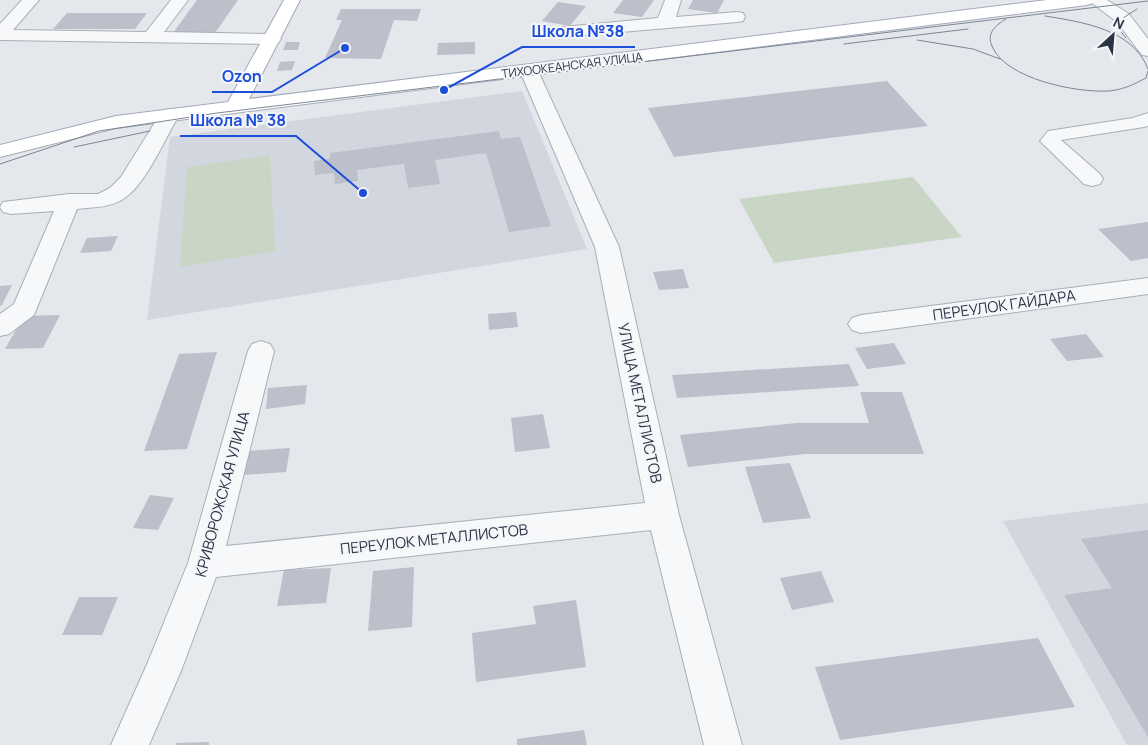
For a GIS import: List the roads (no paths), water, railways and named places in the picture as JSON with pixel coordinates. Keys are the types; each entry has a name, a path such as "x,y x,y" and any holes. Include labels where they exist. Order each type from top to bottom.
{"main road":[{"path":"236,106 292,0"},
{"name":"ТИХООКЕАНСКАЯ УЛИЦА","path":"0,151 116,122 734,45 1066,1 1087,0"}],"street":[{"path":"0,35 31,0"},
{"path":"151,37 180,0"},
{"path":"665,22 673,0"},
{"path":"1096,0 1123,18 1148,51"},
{"path":"564,32 665,22 739,8 734,45"},
{"path":"0,35 272,39"},
{"name":"УЛИЦА МЕТАЛЛИСТОВ","path":"529,71 607,247 664,515 723,745"},
{"path":"11,207 102,200 118,193 130,181 169,115"},
{"path":"1092,179 1050,141 1055,135 1137,123 1148,118"},
{"path":"0,327 26,310 69,202"},
{"name":"ПЕРЕУЛОК ГАЙДАРА","path":"861,324 1148,286"},
{"name":"КРИВОРОЖСКАЯ УЛИЦА","path":"130,745 163,671 205,563 261,351"},
{"name":"ПЕРЕУЛОК МЕТАЛЛИСТОВ","path":"205,563 664,515"}],"tram line":[{"path":"0,164 99,131 217,113 1148,1"},
{"path":"1126,38 1118,28 1123,18 1137,9"},
{"path":"1045,16 1090,25 1119,36 1141,55 1148,69"},
{"path":"1006,19 991,33 990,41 992,46 999,57 1011,67 1043,82 1079,89 1109,91 1126,87 1146,78 1148,71"},
{"path":"844,44 968,29"},
{"path":"917,40 973,49 1000,59"},
{"path":"74,147 150,131"}],"place":[{"name":"Ozon","path":"345,48"},
{"name":"Школа №38","path":"444,90"},
{"name":"Школа № 38","path":"363,193"}]}
